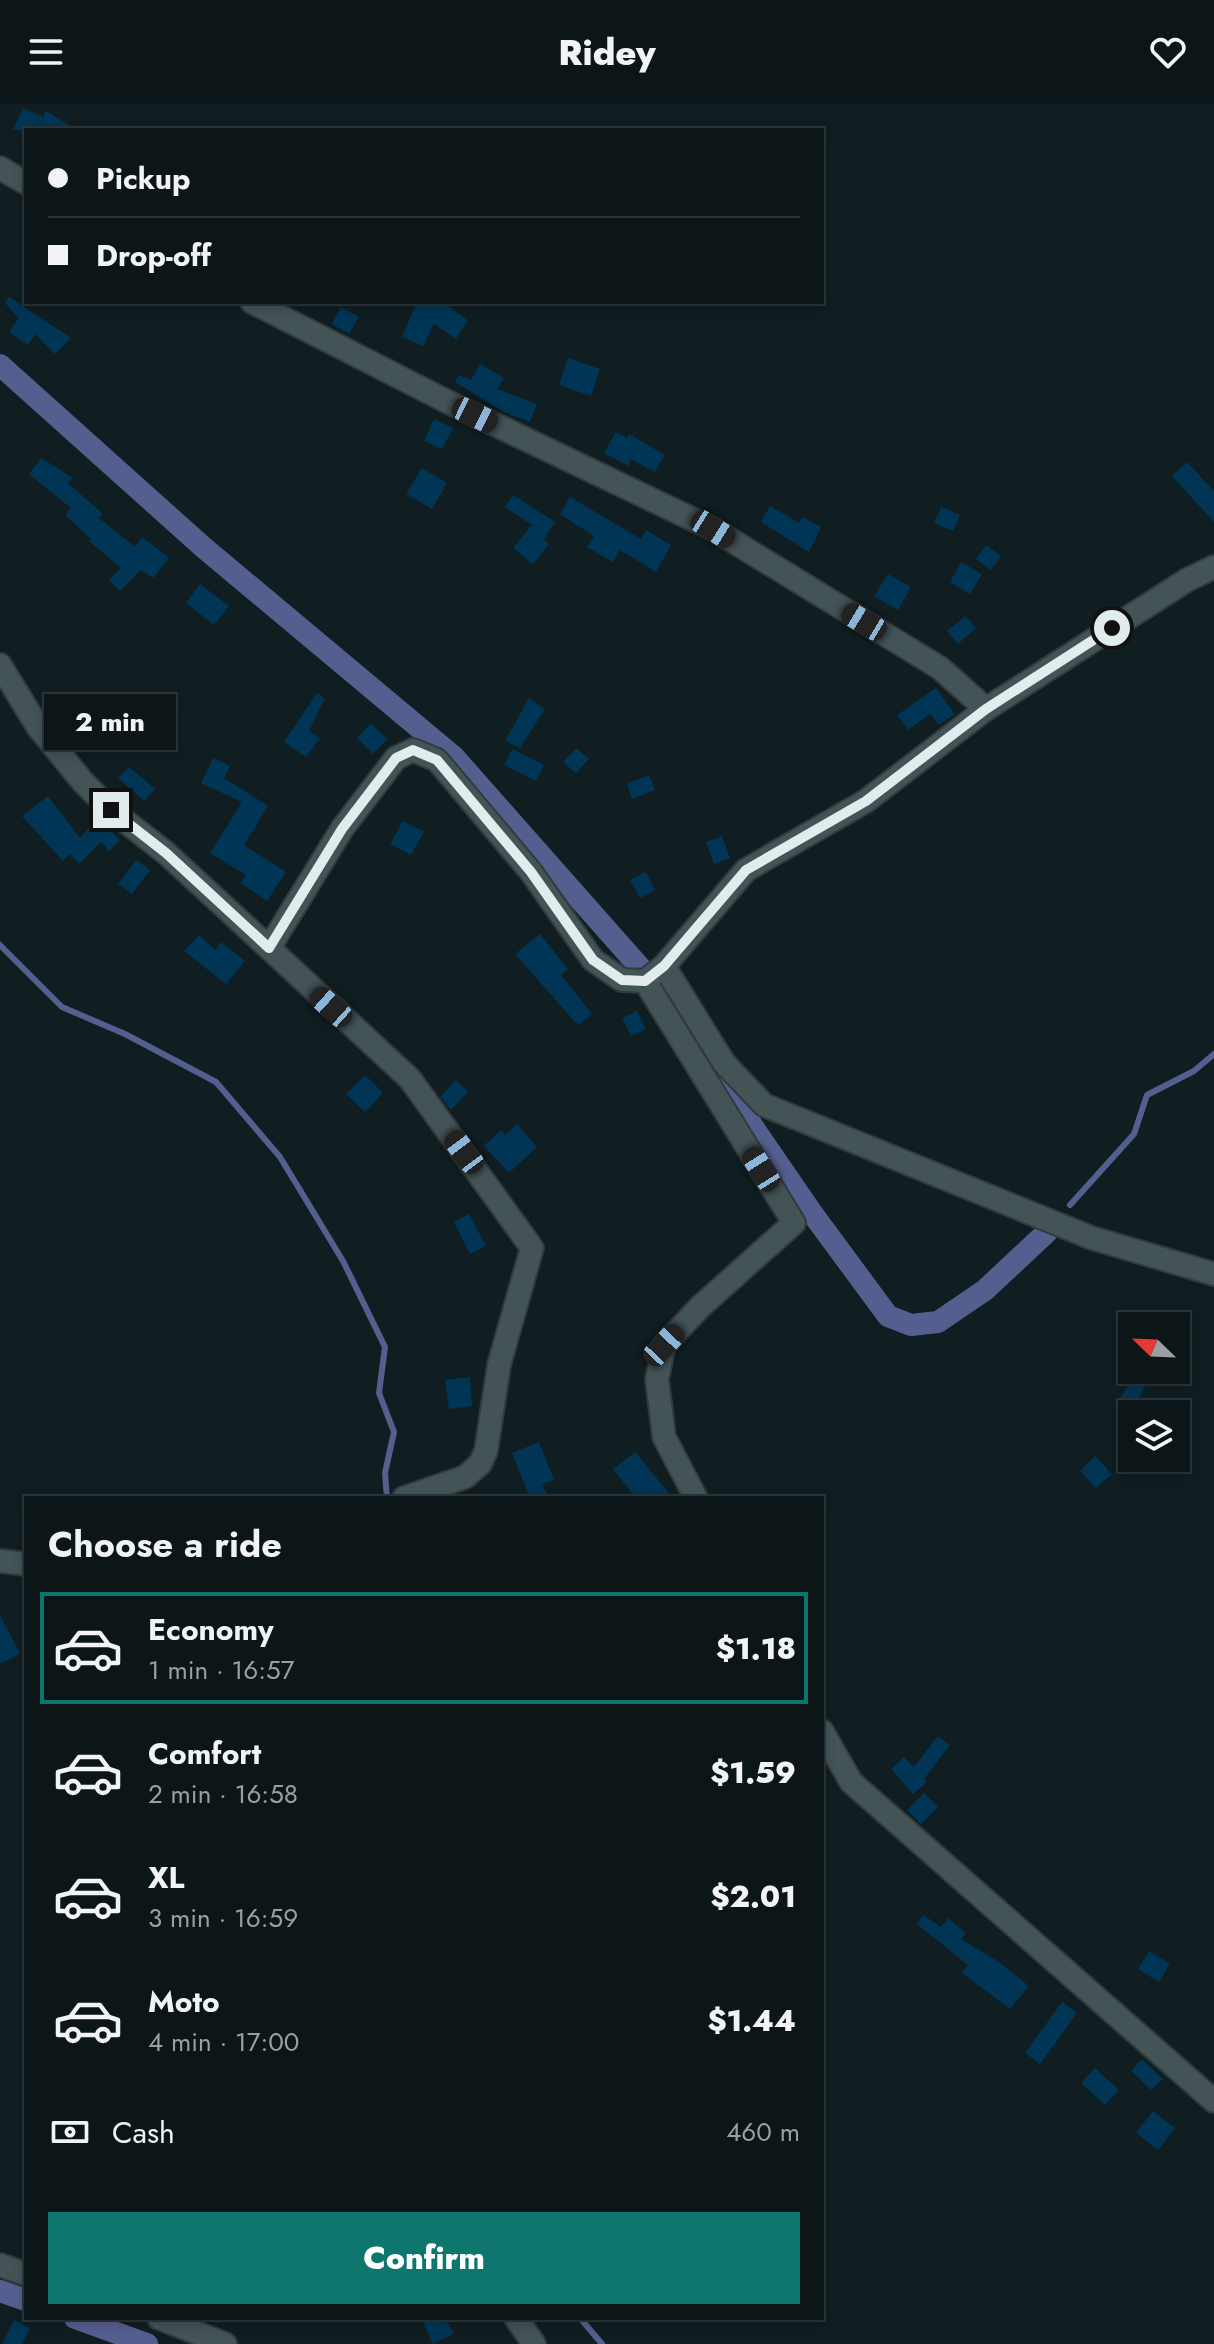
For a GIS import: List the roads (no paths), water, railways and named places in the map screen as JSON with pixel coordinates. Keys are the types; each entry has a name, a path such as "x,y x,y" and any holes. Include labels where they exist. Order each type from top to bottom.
{"street":[{"path":"0,168 24,182"},
{"path":"256,304 448,402 713,529 940,668 986,709"},
{"path":"269,948 342,829 396,758 413,750 437,760 531,872 593,960 622,980 645,981 664,966 746,870 866,801 986,709 1187,580 1214,567"},
{"path":"0,665 38,727 83,782 111,810 166,853 410,1079 532,1248 499,1365 486,1451 480,1464 465,1477 409,1496"},
{"path":"664,966 724,1063 764,1105 1092,1238 1214,1274"},
{"path":"645,981 794,1223 701,1306 664,1345 657,1379 664,1437 695,1496"},
{"path":"0,1561 24,1564"},
{"path":"824,1735 851,1782 1214,2101"},
{"path":"0,2265 24,2273"},
{"path":"164,2320 225,2344"},
{"path":"517,2320 534,2344"}],"waterway":[{"path":"0,365 203,547 454,757 660,990"},
{"path":"0,945 62,1007 125,1034 216,1082 280,1157 343,1261 385,1347 379,1393 394,1432 385,1473 387,1496"},
{"path":"683,1025 812,1213 888,1316 911,1325 938,1322 985,1290 1047,1232"},
{"path":"1070,1205 1134,1134 1147,1095 1194,1071 1214,1054"},
{"path":"0,2291 24,2299"},
{"path":"81,2320 147,2344"},
{"path":"582,2320 602,2344"}]}
